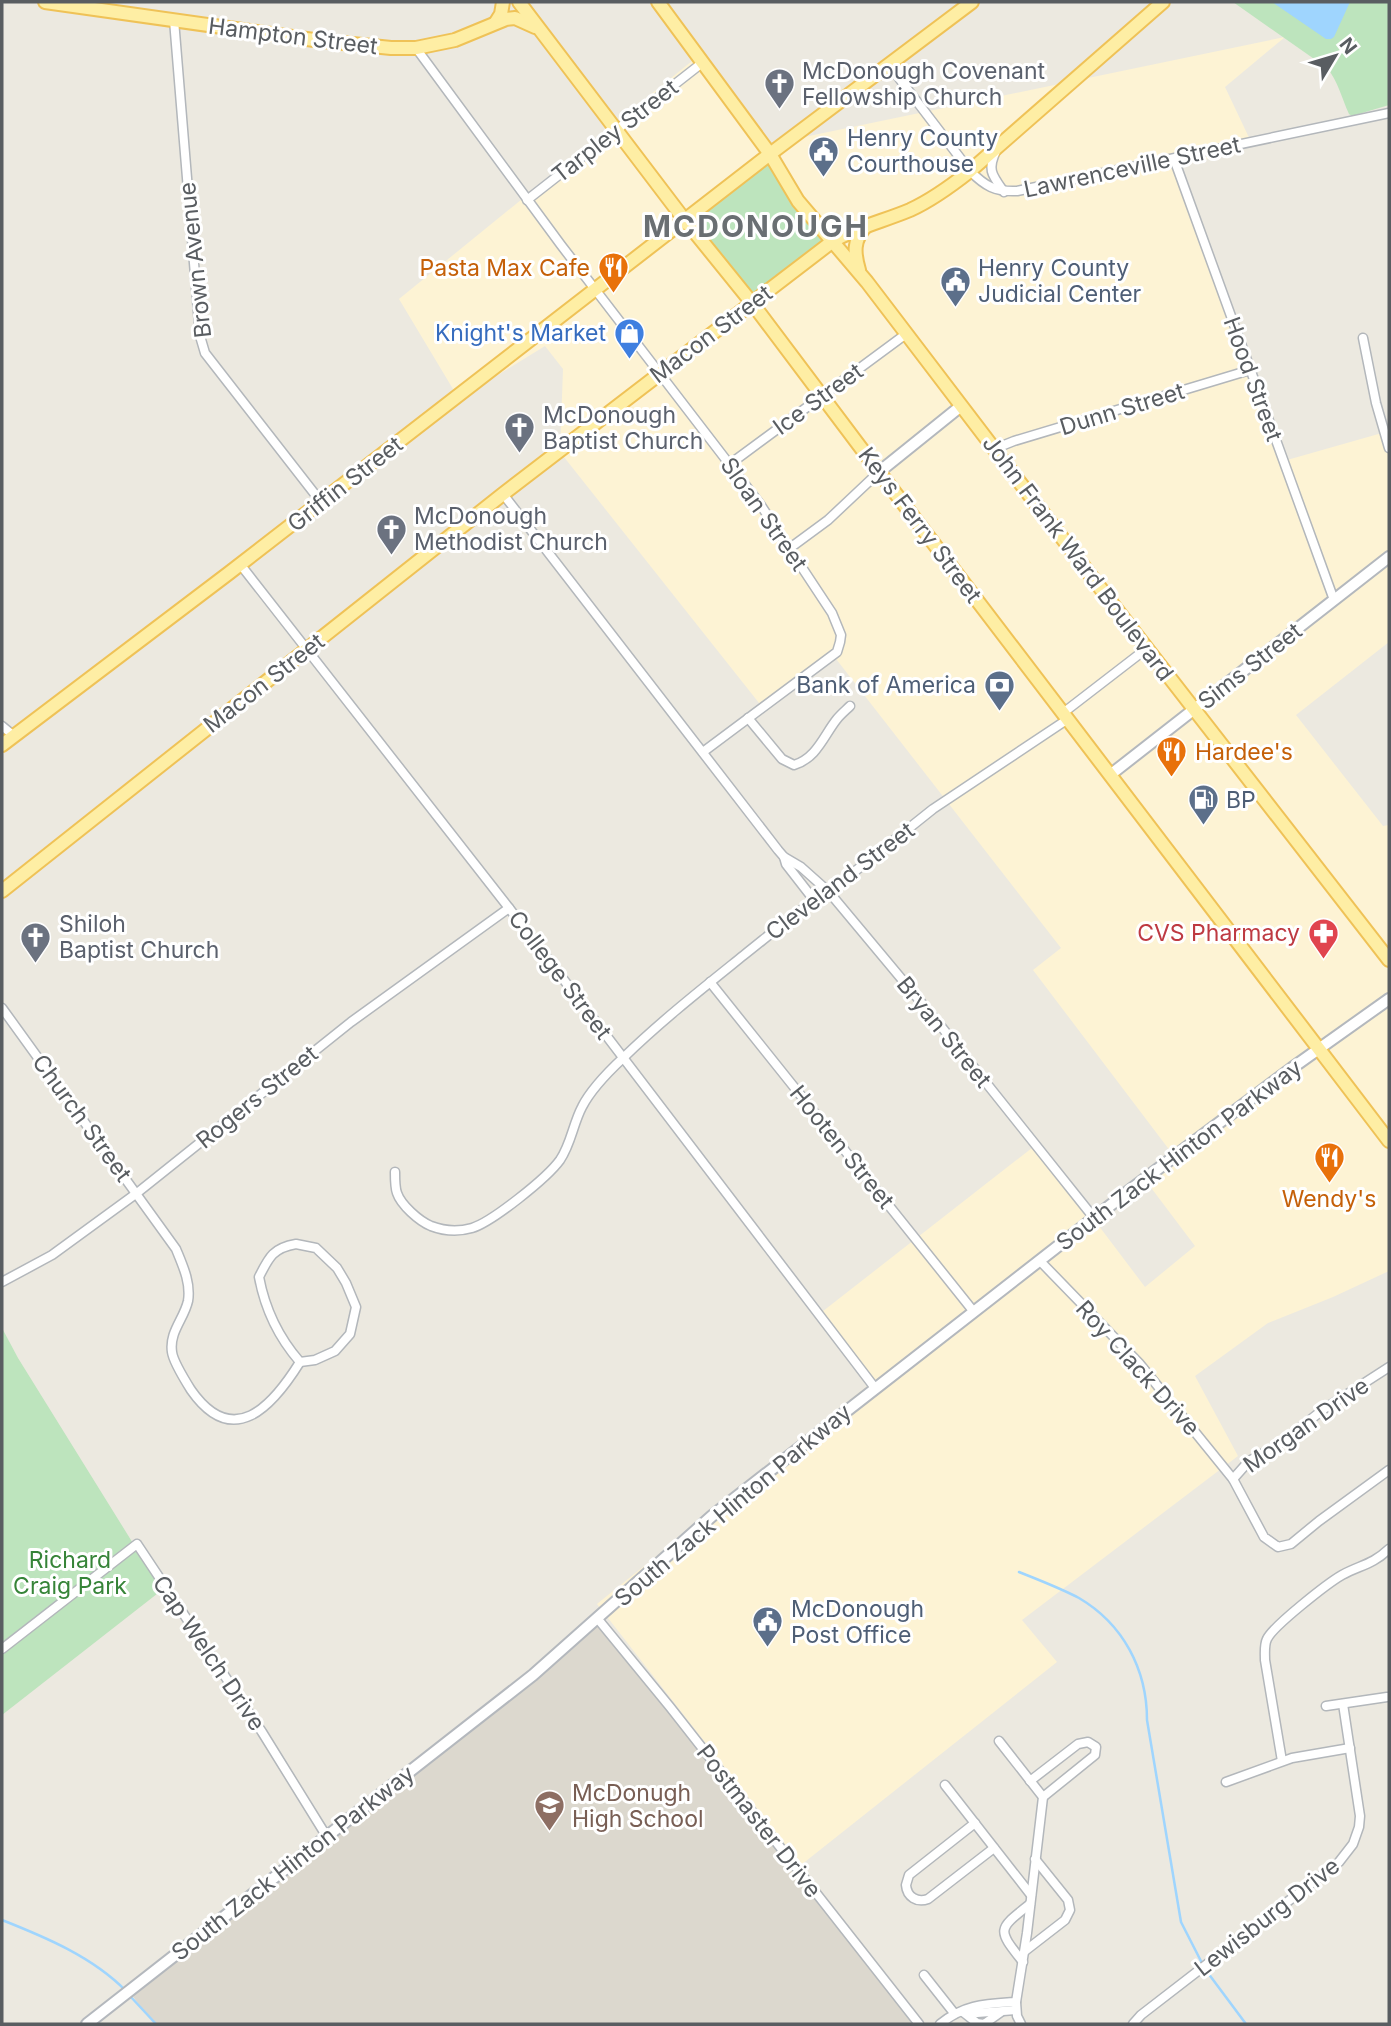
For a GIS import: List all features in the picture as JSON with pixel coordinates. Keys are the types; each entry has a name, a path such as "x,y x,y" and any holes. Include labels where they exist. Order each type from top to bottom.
{"main road":[{"name":"Hampton Street","path":"45,2 81,4 174,20 365,46 416,48 456,40 495,22"},
{"path":"495,22 503,2"},
{"name":"Keys Ferry Street","path":"519,2 752,303 1389,1141"},
{"name":"John Frank Ward Boulevard","path":"658,2 770,155 798,201 861,275 1193,710 1389,960"},
{"name":"Griffin Street","path":"2,745 972,2"},
{"name":"Macon Street","path":"2,891 503,494 832,241 926,202 970,171 1163,2"},
{"path":"495,22 515,18 540,30"},
{"path":"861,275 855,247 859,234 866,226"},
{"path":"879,472 961,406"},
{"name":"Sims Street","path":"1110,775 1389,557"},
{"name":"South Zack Hinton Parkway","path":"87,2024 533,1675 712,1516 1094,1218 1273,1082 1389,999"}],"street":[{"name":"Brown Avenue","path":"174,20 200,336 205,353 321,502"},
{"name":"Sloan Street","path":"416,48 527,200 730,464 790,548 839,626 840,642 836,652 703,752"},
{"name":"Tarpley Street","path":"527,200 702,63"},
{"name":"Lawrenceville Street","path":"889,65 970,171 984,185 1004,192 1174,159 1388,111"},
{"path":"997,148 991,162 991,171 1004,192"},
{"name":"Hood Street","path":"1174,159 1334,600"},
{"name":"Ice Street","path":"730,464 906,334"},
{"path":"1363,338 1376,403 1389,448"},
{"name":"Dunn Street","path":"994,449 1250,370"},
{"path":"790,548 828,520 879,472"},
{"name":"Bryan Street","path":"503,494 784,857 786,864 814,900"},
{"name":"College Street","path":"240,565 509,908 875,1388"},
{"name":"Cleveland Street","path":"394,1172 397,1194 421,1222 438,1228 461,1231 487,1222 540,1181 558,1163 582,1107 623,1058 710,982 814,900 830,892 933,809 1065,716 1146,649"},
{"path":"748,718 782,759 794,765 810,757 850,706"},
{"path":"2,726 14,736"},
{"name":"Bryan Street","path":"784,857 801,867 830,892 1094,1218"},
{"name":"Rogers Street","path":"2,1282 52,1255 137,1194 351,1022 509,908"},
{"name":"Hooten Street","path":"710,982 974,1312"},
{"name":"Church Street","path":"2,1008 176,1250 187,1276 188,1299 174,1331 172,1353 202,1406 225,1419 248,1417 270,1404 300,1362"},
{"path":"296,1244 316,1248 337,1268 356,1307 350,1334 335,1351 315,1360 300,1362 285,1345 279,1333 268,1309 259,1277 268,1258 280,1247 296,1244"},
{"name":"Roy Clack Drive","path":"1040,1261 1139,1363 1233,1479"},
{"name":"Morgan Drive","path":"1389,1367 1324,1409 1278,1445 1249,1461 1233,1479 1264,1536 1278,1547 1292,1544 1389,1470"},
{"name":"Cap Welch Drive","path":"2,1649 137,1544 262,1732 327,1837"},
{"path":"1282,1761 1265,1660 1267,1639 1283,1622 1338,1578 1370,1564 1389,1549"},
{"name":"Postmaster Drive","path":"597,1618 919,2024"},
{"path":"1326,1706 1387,1697"},
{"name":"Lewisburg Drive","path":"1133,2024 1347,1854 1356,1838 1360,1822 1343,1704"},
{"path":"999,1741 1043,1797"},
{"path":"1021,2024 1016,2006 1043,1797 1095,1755 1096,1747 1088,1742 1078,1744 1030,1781"},
{"path":"1226,1782 1282,1761 1350,1748"},
{"path":"945,1785 1030,1899"},
{"path":"975,1823 909,1875 906,1885 909,1894 916,1900 929,1899 994,1848"},
{"path":"1025,1951 1065,1920 1070,1910 1068,1900 1035,1859"},
{"path":"1023,1962 1006,1940 1003,1930 1030,1899"},
{"path":"924,1975 958,2012 1001,2012 1016,2006"},
{"path":"940,2024 958,2012 978,2005 1016,2006"}],"shaded area":[{"path":"1285,37 1225,87 1253,146 1179,166 1280,462 1389,431 1389,642 1296,715 1383,826 1389,825 1389,1271 1268,1323 1195,1376 1238,1456 1022,1620 1057,1662 801,1865 597,1604 872,1382 818,1315 1037,1144 1145,1287 1195,1246 1149,1185 1177,1160 1033,970 1061,948 833,655 763,708 560,452 563,369 545,346 459,399 399,299 692,61 756,147"},
{"name":"McDonugh High School","path":"597,1618 917,2024 156,2024 146,2014 129,1991"}],"green space":[{"path":"1233,2 1389,2 1389,105 1352,116 1327,68"},
{"path":"770,154 833,241 752,303 686,221"},
{"name":"Richard Craig Park","path":"2,1328 162,1590 2,1715"}],"water":[{"path":"1272,2 1350,2 1334,37 1326,39"}],"waterway":[{"path":"1019,1572 1072,1594 1095,1609 1120,1635 1130,1650 1143,1683 1181,1922 1205,1969 1246,2024"},
{"path":"2,1920 84,1958 126,1991"},
{"path":"130,1996 156,2024"}],"place":[{"name":"McDonough Covenant Fellowship Church","path":"779,111"},
{"name":"Henry County Courthouse","path":"824,178"},
{"name":"Pasta Max Cafe","path":"613,295"},
{"name":"Henry County Judicial Center","path":"955,308"},
{"name":"Knight's Market","path":"629,360"},
{"name":"McDonough Baptist Church","path":"520,455"},
{"name":"McDonough Methodist Church","path":"391,556"},
{"name":"Bank of America","path":"999,712"},
{"name":"Hardee's","path":"1172,779"},
{"name":"BP","path":"1203,827"},
{"name":"CVS Pharmacy","path":"1323,960"},
{"name":"Shiloh Baptist Church","path":"36,964"},
{"name":"Wendy's","path":"1329,1185"},
{"name":"McDonough Post Office","path":"768,1649"},
{"name":"McDonugh High School","path":"549,1833"}],"district":[{"name":"MCDONOUGH","path":"756,227"}]}
